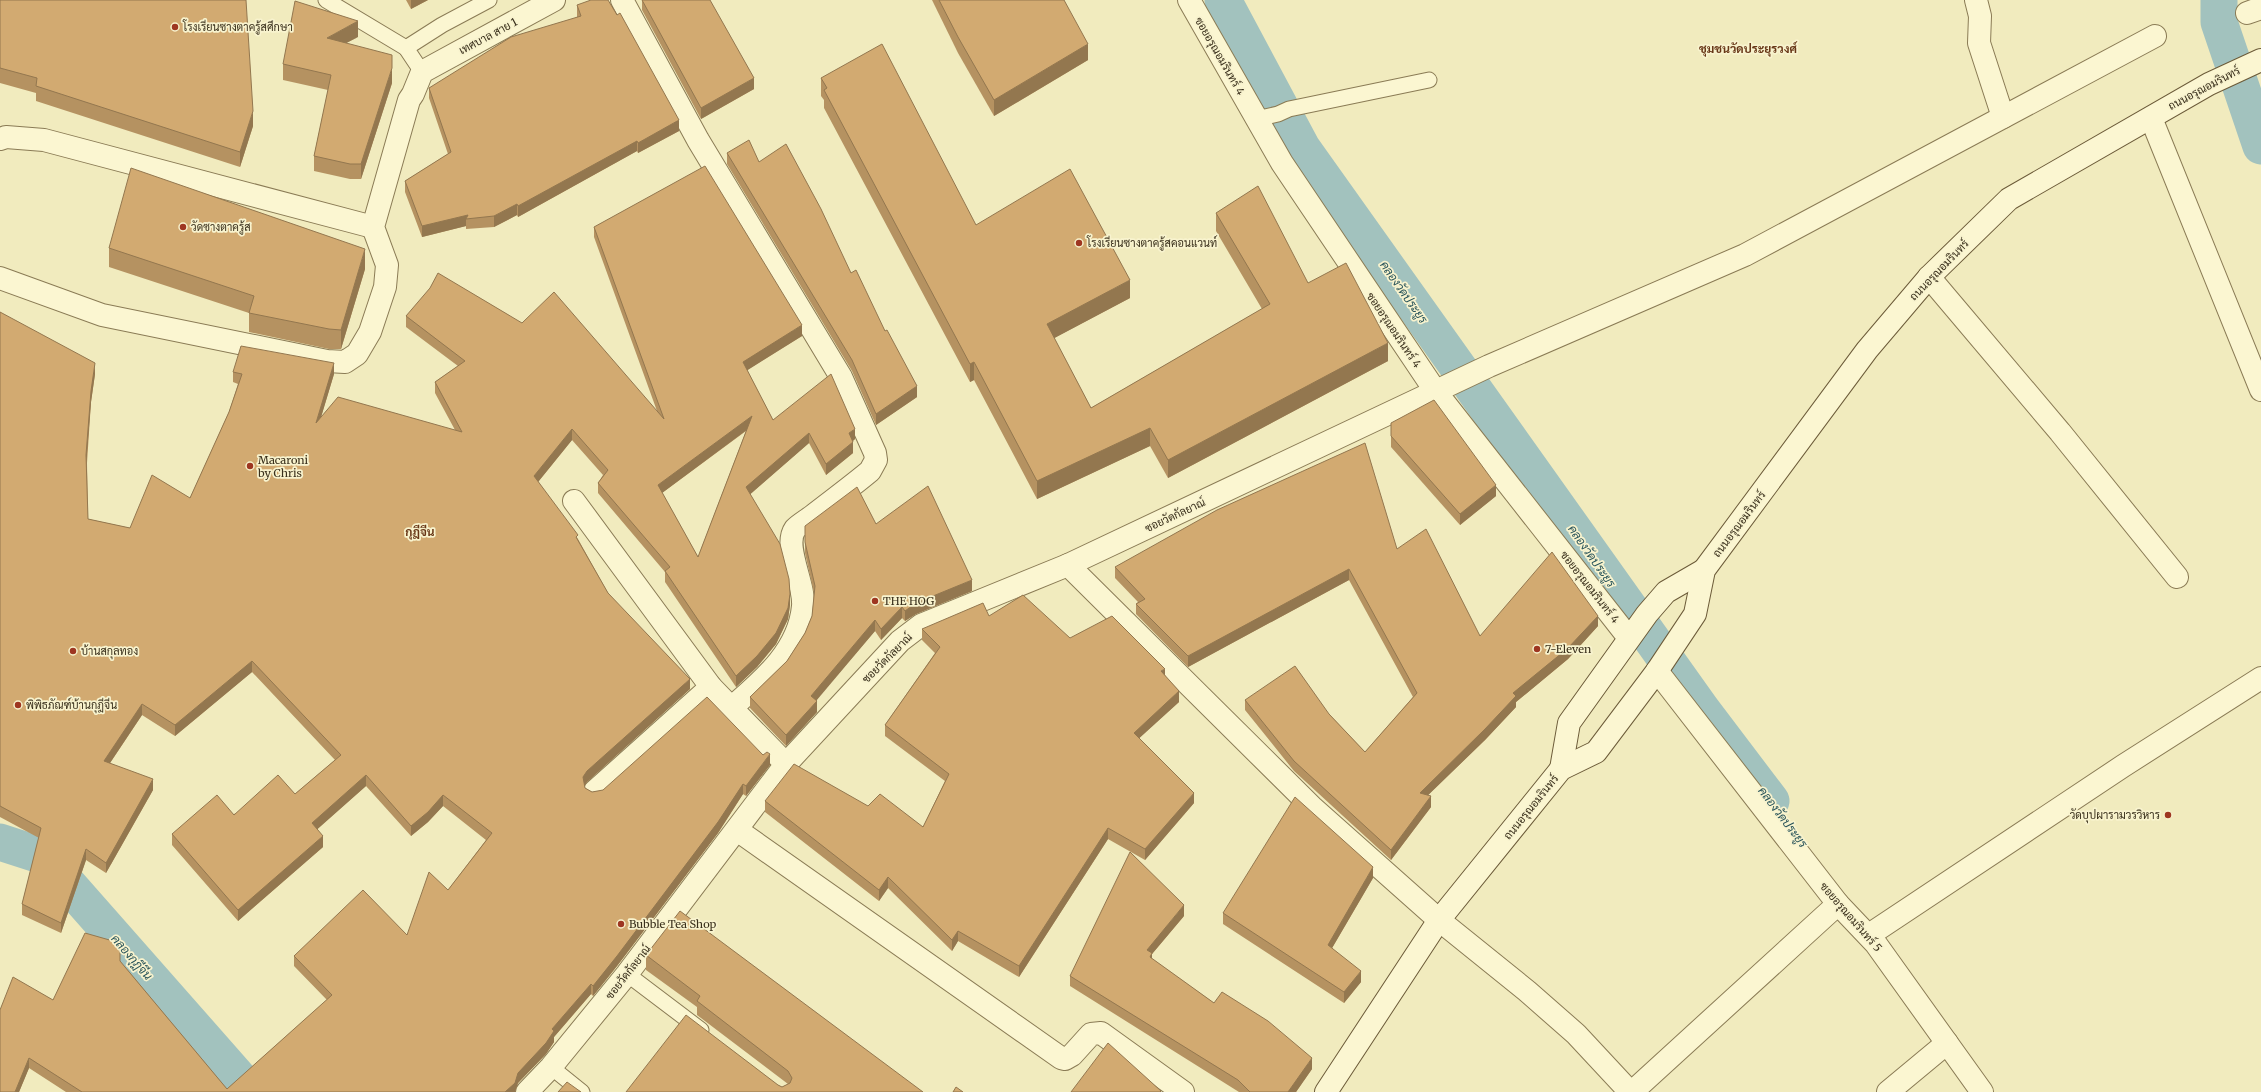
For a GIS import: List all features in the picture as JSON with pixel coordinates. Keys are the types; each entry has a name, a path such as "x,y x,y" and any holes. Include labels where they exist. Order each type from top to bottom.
{"street":[{"name":"เทศบาล สาย 1","path":"422,72 554,0"},
{"path":"622,0 698,140 841,377 875,453 876,460 870,471 795,529 791,548 802,584 803,605 798,627 783,656 768,675 731,708"},
{"name":"ซอยอรุณอมรินทร์ 4","path":"1189,0 1282,163 1436,392 1631,635"},
{"path":"1976,0 1980,16 1979,42 2003,117"},
{"name":"ซอยวัดกัลยาณ์","path":"527,1092 551,1067 627,974 786,764 900,641 921,625 1068,565 1489,366 1745,255 2155,36"},
{"name":"ถนนอรุณอมรินทร์","path":"1326,1092 1439,920 1561,769 1596,752 1658,668 1695,614 1704,570 1867,350 1929,277 2010,199 2209,84 2255,63"},
{"path":"0,278 102,315 327,361 344,362 357,354 370,332 385,287 387,265 373,227 409,100 422,72"},
{"path":"2151,118 2261,390"},
{"path":"0,139 6,137 44,140 373,227"},
{"path":"1929,277 2060,432 2177,577"},
{"path":"574,501 711,687 786,764"},
{"path":"1068,565 1313,808 1439,920 1527,991 1576,1034 1631,1092 1838,904"},
{"path":"1561,769 1569,723 1631,635 1666,592 1704,570"},
{"name":"ซอยอรุณอมรินทร์ 5","path":"1658,668 1838,904 1869,935 1982,1092"},
{"path":"1869,935 2123,766 2261,678"},
{"path":"595,791 711,687"},
{"path":"737,830 1061,1058 1065,1059 1072,1055 1091,1034 1102,1033 1182,1092"},
{"path":"1888,1092 1947,1043"}],"lane":[{"path":"326,0 406,48 422,72"},
{"path":"406,48 442,25 489,0"},
{"path":"1256,119 1429,80"},
{"path":"627,974 714,1040"},
{"path":"551,1067 582,1092"}],"building":[{"path":"0,0 246,0 253,111 240,152 36,86 37,78 0,68"},
{"path":"591,0 608,0 617,15 620,13 679,120 638,143 637,141 518,206 517,204 494,216 466,219 468,215 422,226 405,181 451,152 429,88 511,37 581,16 577,5"},
{"path":"642,0 710,0 754,78 701,108"},
{"path":"939,0 1064,0 1088,44 994,100"},
{"path":"295,1 358,21 327,38 392,55 392,68 361,164 350,164 314,156 331,75 283,64"},
{"path":"882,44 976,225 1070,169 1130,280 1047,324 1091,408 1270,304 1216,213 1258,186 1308,283 1346,263 1388,343 1168,460 1150,428 1037,481 974,362 970,364 824,90 827,88 821,78"},
{"path":"749,140 759,162 786,144 821,209 851,273 856,270 885,331 887,330 917,386 876,414 852,360 727,153"},
{"path":"705,166 802,325 743,362 773,420 831,374 855,429 849,433 853,442 826,464 809,433 746,487 780,544 789,579 790,594 788,608 776,633 757,656 736,676 665,571 670,567 598,483 608,470 572,429 534,476 578,535 576,537 608,593 690,679 587,771 583,777 585,788 592,792 603,790 707,697 763,755 767,752 770,754 746,786 743,784 718,822 617,956 593,986 591,984 552,1029 554,1031 546,1043 518,1073 515,1083 505,1092 82,1092 29,1058 15,1092 0,1092 0,1010 13,977 53,1000 85,933 120,943 120,961 227,1089 332,995 294,956 363,890 407,935 429,872 448,890 492,833 443,795 428,812 411,826 366,775 312,823 323,836 238,910 172,834 217,795 234,815 278,775 295,794 341,755 252,661 175,725 142,704 104,761 153,779 106,863 86,849 61,923 22,904 41,828 0,806 0,312 95,363 91,391 86,455 88,519 130,528 152,475 190,498 229,412 242,374 233,372 241,346 334,363 316,423 338,397 462,432 435,382 465,361 406,316 430,288 438,273 522,323 554,292 664,419 594,227","holes":["752,416 698,557 658,485"]},
{"name":"วัดซางตาครู้ส","path":"131,168 365,249 341,330 249,313 254,296 109,248"},
{"path":"1434,400 1496,485 1460,514 1391,436 1391,423"},
{"path":"1365,443 1397,549 1426,529 1480,636 1552,552 1598,616 1568,648 1513,693 1516,696 1420,793 1431,796 1391,850 1294,761 1245,700 1295,666 1329,714 1365,752 1417,693 1349,569 1188,656 1136,604 1145,599 1115,567 1217,510"},
{"path":"928,486 972,580 916,603 905,611 902,607 881,629 875,620 811,696 817,701 786,735 750,697 787,661 805,633 812,616 815,586 805,542 805,526 857,487 876,524"},
{"path":"1023,595 1070,638 1112,616 1165,669 1161,671 1179,691 1134,733 1194,793 1145,849 1108,828 1019,966 958,931 952,940 888,877 879,890 765,801 794,764 868,806 880,794 923,827 949,774 885,725 940,647 922,629 983,603 989,616"},
{"path":"1295,797 1373,867 1328,945 1361,971 1344,992 1223,913"},
{"path":"1130,852 1184,905 1147,950 1152,953 1150,957 1214,1003 1222,992 1268,1021 1312,1058 1288,1092 1250,1092 1238,1080 1070,976"},
{"path":"680,911 923,1092 626,1092 686,1015 778,1085 782,1087 790,1083 792,1078 788,1071 697,1001 700,996 646,955"},
{"path":"1108,1043 1161,1091 1071,1092"},
{"path":"567,1082 581,1092 558,1092"},
{"path":"956,1087 963,1092 953,1092"}],"waterway":[{"name":"คลองวัดประยูร","path":"1223,0 1302,148 1702,710 1771,801"},
{"path":"2219,0 2219,22 2261,146"},
{"name":"คลองกุฎีจีน","path":"0,842 43,856 251,1092"}],"place":[{"name":"โรงเรียนซางตาครู้สศึกษา","path":"175,27"},
{"name":"วัดซางตาครู้ส","path":"183,227"},
{"name":"โรงเรียนซางตาครู้สคอนแวนท์","path":"1079,243"},
{"name":"Macaroni by Chris","path":"250,466"},
{"name":"THE HOG","path":"875,601"},
{"name":"7-Eleven","path":"1537,649"},
{"name":"บ้านสกุลทอง","path":"73,651"},
{"name":"พิพิธภัณฑ์บ้านกุฎีจีน","path":"18,705"},
{"name":"วัดบุปผารามวรวิหาร","path":"2168,815"},
{"name":"Bubble Tea Shop","path":"621,924"}],"district":[{"name":"ชุมชนวัดประยุรวงศ์","path":"1748,48"},
{"name":"กุฎีจีน","path":"420,531"}]}
